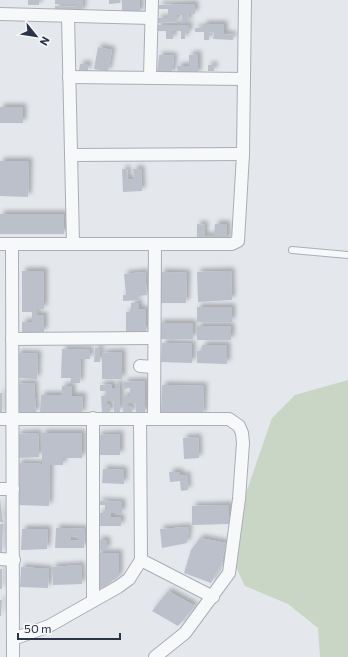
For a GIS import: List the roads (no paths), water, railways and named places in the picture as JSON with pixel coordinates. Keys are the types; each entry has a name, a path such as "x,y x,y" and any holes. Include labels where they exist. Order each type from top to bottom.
{"street":[{"path":"150,77 152,0"},
{"path":"0,244 232,244 238,242 243,154 245,0"},
{"path":"0,14 151,18"},
{"path":"68,16 73,155 73,244"},
{"path":"69,77 244,79"},
{"path":"73,155 243,154"},
{"path":"12,244 8,333 12,419 14,560 13,657"},
{"path":"154,419 153,338 155,244"},
{"path":"8,333 153,338"},
{"path":"140,366 153,367"},
{"path":"93,418 93,600"},
{"path":"0,420 93,418 229,419 234,421 242,433 239,499 229,573 185,633 155,657"},
{"path":"13,639 49,626 129,580 141,560 140,419"},
{"path":"0,489 13,489"},
{"path":"0,559 14,560"},
{"path":"141,560 213,596"}],"lane":[{"path":"292,250 348,255"}]}
